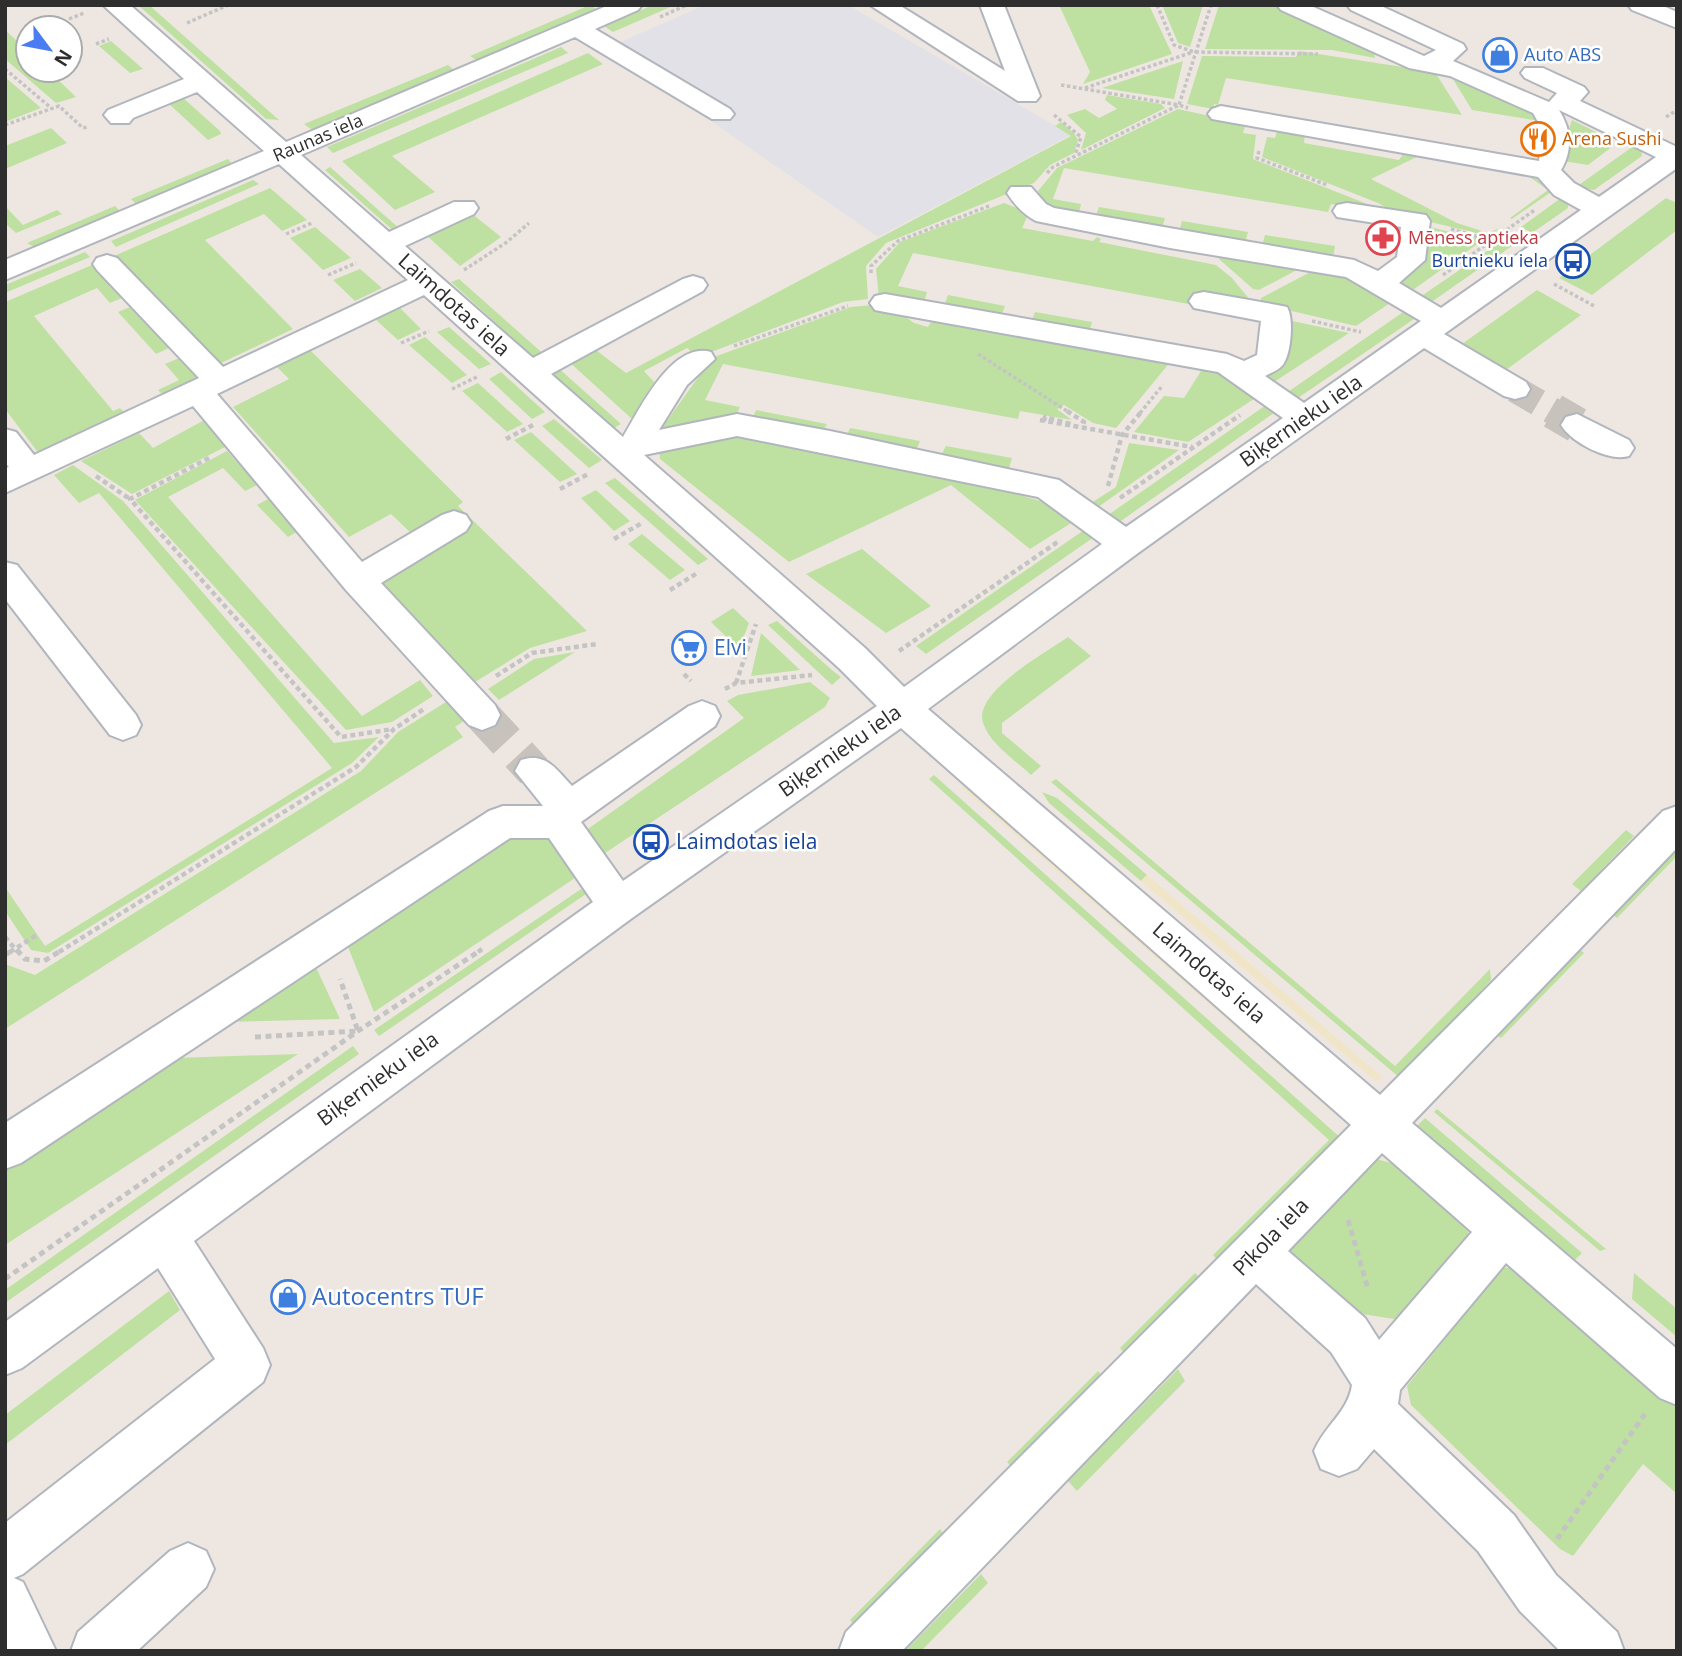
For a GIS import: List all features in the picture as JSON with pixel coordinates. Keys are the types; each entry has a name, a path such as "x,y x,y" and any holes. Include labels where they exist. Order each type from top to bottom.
{"street":[{"name":"Laimdotas iela","path":"114,5 530,373 626,451 852,658 902,708 1382,1122 1674,1379"},
{"name":"Raunas iela","path":"16,267 630,5"},
{"path":"882,5 1025,88"},
{"path":"992,5 1025,88"},
{"path":"1289,5 1419,63 1456,69 1542,107 1552,115 1555,126 1554,161 1546,172"},
{"path":"1359,5 1454,49 1432,65"},
{"path":"1640,5 1677,21"},
{"path":"576,28 721,114"},
{"path":"1534,73 1575,92 1562,102 1676,155"},
{"path":"119,116 199,82"},
{"path":"1221,114 1267,120 1546,172 1564,189 1599,209"},
{"path":"1524,121 1555,126"},
{"name":"Biķernieku iela","path":"5,1351 618,906 902,708 1126,544 1676,155"},
{"path":"1021,193 1036,210 1046,215 1170,239 1354,269 1379,284 1432,328 1515,389"},
{"path":"386,243 464,208"},
{"path":"1347,211 1416,221 1411,260 1379,284"},
{"path":"5,243 16,267"},
{"path":"107,264 208,385 242,442 358,580 474,706"},
{"path":"5,440 17,476 428,282"},
{"path":"530,373 693,285"},
{"path":"1204,300 1277,314 1271,360 1243,375"},
{"path":"885,303 1227,364 1306,419"},
{"path":"626,451 676,378 700,359"},
{"path":"1577,425 1618,448"},
{"path":"626,451 716,427 746,426 1041,486 1126,544"},
{"path":"358,580 454,523"},
{"path":"5,574 123,724"},
{"path":"5,1148 503,822 564,815 697,699"},
{"path":"534,771 564,815 618,906"},
{"name":"Pīkola iela","path":"865,1651 1677,822"},
{"path":"1339,1451 1375,1396 1503,1231"},
{"path":"5,1556 246,1365 164,1235"},
{"path":"1256,1253 1348,1335 1375,1396 1496,1533 1538,1593 1598,1651"},
{"path":"97,1651 188,1569"},
{"path":"5,1600 30,1651"}],"path":[{"path":"176,27 228,5"},
{"path":"1157,5 1174,44 1194,52"},
{"path":"1025,88 1083,89 1179,105 1211,5"},
{"path":"1083,89 1194,52 1318,54"},
{"path":"5,69 50,107"},
{"path":"1025,88 1081,137 1075,156"},
{"path":"5,125 59,106 83,128 119,116"},
{"path":"1267,120 1257,158 1328,186"},
{"path":"1507,219 1515,224"},
{"path":"286,234 316,221"},
{"path":"460,273 507,242 529,223"},
{"path":"1519,266 1596,307"},
{"path":"700,359 838,308 865,303 885,303"},
{"path":"1277,314 1361,332"},
{"path":"974,351 1084,422 1079,427"},
{"path":"1075,507 1108,485 1122,435 1185,357"},
{"path":"1042,421 1193,447"},
{"path":"5,937 13,950 24,959 44,961 356,767 394,729 341,737 130,499 242,442"},
{"path":"614,539 643,523"},
{"path":"670,590 699,572"},
{"path":"757,622 736,683 815,675"},
{"path":"474,706 532,653 597,644"},
{"path":"684,674 697,699"},
{"path":"5,955 37,935"},
{"path":"325,937 358,1031"},
{"path":"5,1279 358,1031 491,943"},
{"path":"249,1037 358,1031"},
{"path":"1335,1171 1368,1292"},
{"path":"1538,1593 1539,1563 1674,1379"}],"shaded area":[{"path":"705,5 848,5 1071,135 878,237 672,94 600,51"}],"green space":[{"path":"138,5 149,5 279,120 266,119"},
{"path":"590,5 596,9 478,61 470,56"},
{"path":"653,5 675,5 613,32 604,26"},
{"path":"1059,5 1149,5 1172,54 1083,84 1090,72"},
{"path":"1162,5 1203,5 1190,47 1178,43"},
{"path":"1219,5 1273,5 1374,53 1375,58 1332,50 1205,49"},
{"path":"5,30 14,38 14,67 5,59"},
{"path":"111,41 143,69 130,73 99,46"},
{"path":"561,47 568,53 333,153 327,147"},
{"path":"1299,51 1435,72 1462,115 1226,78 1218,105 1214,104 1213,109 1187,104 1202,56 1296,57"},
{"path":"588,53 603,64 392,156 435,192 395,210 342,161"},
{"path":"1183,61 1174,99 1102,88"},
{"path":"448,65 455,71 312,130 304,124"},
{"path":"1451,76 1538,112 1546,122 1472,110"},
{"path":"5,77 41,108 5,122"},
{"path":"34,84 63,84 76,97 56,103"},
{"path":"1107,95 1161,104 1165,108 1081,150 1086,133 1067,115 1085,109 1099,118 1117,109 1105,100"},
{"path":"181,96 221,134 208,140 167,102"},
{"path":"1178,109 1246,124 1243,133 1256,135 1253,159 1375,207 1374,212 1331,204 1328,212 1064,168 1053,199 1081,204 1078,217 1055,209 1041,197 1038,191 1057,168"},
{"path":"1572,120 1614,141 1565,141"},
{"path":"1061,122 1078,140 1074,153 1050,165 1034,183 886,243 866,266 868,299 843,302 698,357 687,348 644,371 655,383 632,419 567,360 592,347 626,373 1071,136 1055,126"},
{"path":"51,128 67,143 5,169 5,146"},
{"path":"1278,129 1305,134 1304,143 1399,160 1406,150 1525,172 1554,190 1512,219 1510,218 1548,190 1524,173 1421,155 1371,179 1457,223 1488,233 1500,228 1489,236 1397,214 1378,203 1262,157 1267,137 1275,138"},
{"path":"1565,144 1613,146 1588,165 1563,161"},
{"path":"1635,145 1641,150 1642,156 1594,190 1576,187"},
{"path":"228,159 235,167 139,207 131,199"},
{"path":"330,167 401,230 396,233 325,170"},
{"path":"253,180 259,184 116,247 111,241"},
{"path":"270,188 307,220 282,231 264,214 205,240 293,329 219,364 114,256"},
{"path":"1561,198 1568,202 1568,208 1532,233 1521,227"},
{"path":"1666,198 1677,203 1677,230 1592,295 1559,278"},
{"path":"1004,203 1029,213 1022,228 1093,241 1097,237 1101,239 1099,242 1216,265 1232,278 1250,300 1196,293 1194,305 913,253 898,286 927,292 924,302 879,298 876,269 900,242"},
{"path":"5,206 23,225 57,210 62,214 16,233 5,223"},
{"path":"115,206 122,213 36,248 27,243"},
{"path":"1099,207 1165,218 1161,232 1094,220"},
{"path":"471,213 501,237 460,266 425,234"},
{"path":"1182,221 1248,232 1244,246 1178,235"},
{"path":"315,227 351,258 323,270 290,238"},
{"path":"1430,227 1483,240 1410,292 1400,287 1400,281 1419,262"},
{"path":"1265,235 1335,246 1333,258 1261,249"},
{"path":"1509,236 1519,241 1430,303 1420,297"},
{"path":"1220,250 1308,264 1259,290 1253,289 1219,259"},
{"path":"85,252 90,257 5,293 5,285"},
{"path":"92,265 122,298 110,303 97,288 34,316 113,411 120,408 126,414 40,455 5,409 5,302"},
{"path":"1320,267 1351,273 1396,299 1356,326 1261,304 1261,298"},
{"path":"360,269 382,288 355,301 333,280"},
{"path":"459,279 547,357 539,362 451,282"},
{"path":"1537,290 1581,315 1506,370 1462,344"},
{"path":"948,295 1005,306 1001,316 944,306"},
{"path":"394,302 421,329 398,340 375,319 311,351 463,502 458,506 587,631 530,648 467,687 375,586 464,526 449,512 412,534 391,514 349,537 233,407 289,379 273,363"},
{"path":"872,305 908,314 907,318 914,323 928,327 933,318 1171,361 1116,428 1093,423 1064,405 1057,409 1072,420 1020,411 1018,419 723,364 705,400 740,407 735,417 656,436 707,365 703,361 851,307"},
{"path":"130,307 169,348 156,354 118,312"},
{"path":"1409,308 1420,315 1295,400 1285,394"},
{"path":"1035,312 1092,322 1089,333 1031,322"},
{"path":"1283,319 1349,333 1271,384 1263,376"},
{"path":"449,327 491,364 479,369 437,332"},
{"path":"425,337 467,375 452,383 409,345"},
{"path":"179,358 198,378 163,395 158,390 179,380 165,364"},
{"path":"556,366 621,424 614,428 549,370"},
{"path":"1203,368 1221,371 1257,397 1188,442 1134,432 1164,396 1184,398"},
{"path":"501,372 545,412 532,419 489,379"},
{"path":"478,383 523,424 507,432 462,391"},
{"path":"1269,403 1278,410 1118,523 1108,515"},
{"path":"756,410 827,424 822,433 752,420"},
{"path":"208,418 229,445 132,494 81,461 139,433 153,448"},
{"path":"554,419 602,460 589,468 542,426"},
{"path":"850,428 920,441 916,451 846,438"},
{"path":"531,432 577,474 560,482 514,440"},
{"path":"741,432 1026,490 1023,496 1061,507 1076,520 1030,549 951,485 789,562 660,459 659,450"},
{"path":"1129,443 1179,450 1091,512 1085,507 1116,487"},
{"path":"946,446 1012,458 1009,468 941,455"},
{"path":"227,451 257,485 245,491 223,468 168,497 362,716 420,680 433,696 392,722 346,730 135,500"},
{"path":"73,465 123,501 334,743 379,737 352,763 48,953 31,950 5,911 5,887 45,946 332,768 99,493 79,503 54,475"},
{"path":"615,478 708,559 698,565 605,483"},
{"path":"596,490 630,521 614,531 581,498"},
{"path":"268,499 300,530 288,537 257,505"},
{"path":"1087,528 1097,535 926,654 916,646"},
{"path":"642,534 685,570 670,580 628,544"},
{"path":"862,549 931,606 886,633 806,574"},
{"path":"733,608 749,623 739,649 711,622"},
{"path":"777,621 841,677 832,685 768,625"},
{"path":"761,633 800,670 751,676"},
{"path":"1068,637 1091,656 1002,723 1002,733 1041,766 1031,775 991,738 983,723 983,711 1000,686"},
{"path":"575,652 499,700 488,689 534,659"},
{"path":"810,682 830,698 825,707 602,855 585,831 744,718 727,701 738,695"},
{"path":"454,697 471,716 455,727 463,737 5,1029 5,964 35,975 361,771 398,732"},
{"path":"934,775 1343,1140 1220,1263 1213,1255 1329,1140 929,779"},
{"path":"1056,779 1395,1066 1490,969 1491,980 1400,1078 1051,782"},
{"path":"1042,792 1057,798 1147,875 1141,881 1049,803"},
{"path":"1626,830 1634,836 1581,891 1572,884"},
{"path":"544,831 578,876 374,1012 344,937 498,834"},
{"path":"1677,846 1677,856 1617,918 1611,914"},
{"path":"581,889 586,894 379,1036 374,1030"},
{"path":"1577,947 1584,953 1501,1038 1492,1032"},
{"path":"314,963 340,1019 225,1022"},
{"path":"353,1046 359,1054 5,1303 5,1290"},
{"path":"298,1054 5,1245 5,1169 174,1058"},
{"path":"1437,1109 1606,1249 1600,1251 1434,1112"},
{"path":"1425,1118 1582,1253 1575,1260 1415,1128"},
{"path":"1373,1158 1401,1166 1467,1221 1470,1253 1400,1320 1356,1313 1286,1254"},
{"path":"1497,1266 1520,1270 1677,1407 1677,1494 1643,1464 1573,1556 1560,1549 1411,1405 1407,1386 1466,1313 1463,1303"},
{"path":"1195,1273 1202,1280 1126,1356 1120,1348"},
{"path":"1634,1273 1677,1309 1677,1337 1632,1299"},
{"path":"169,1291 180,1310 5,1445 5,1415"},
{"path":"1178,1369 1185,1381 1077,1491 1068,1481"},
{"path":"1098,1371 1104,1378 1013,1469 1007,1462"},
{"path":"940,1529 946,1538 857,1629 850,1620"},
{"path":"981,1574 988,1583 921,1651 905,1651"}],"sand":[{"path":"967,784 1345,1111 1338,1117 961,787"},
{"path":"1147,875 1382,1077 1377,1082 1141,881"}],"tunnel":[{"path":"1515,389 1556,413"},
{"path":"1553,411 1577,425"},
{"path":"482,715 534,771"}],"place":[{"name":"Auto ABS","path":"1500,55"},
{"name":"Arena Sushi","path":"1538,139"},
{"name":"Mēness aptieka","path":"1383,238"},
{"name":"Burtnieku iela","path":"1573,261"},
{"name":"Elvi","path":"689,648"},
{"name":"Laimdotas iela","path":"651,842"},
{"name":"Autocentrs TUF","path":"288,1297"}]}
